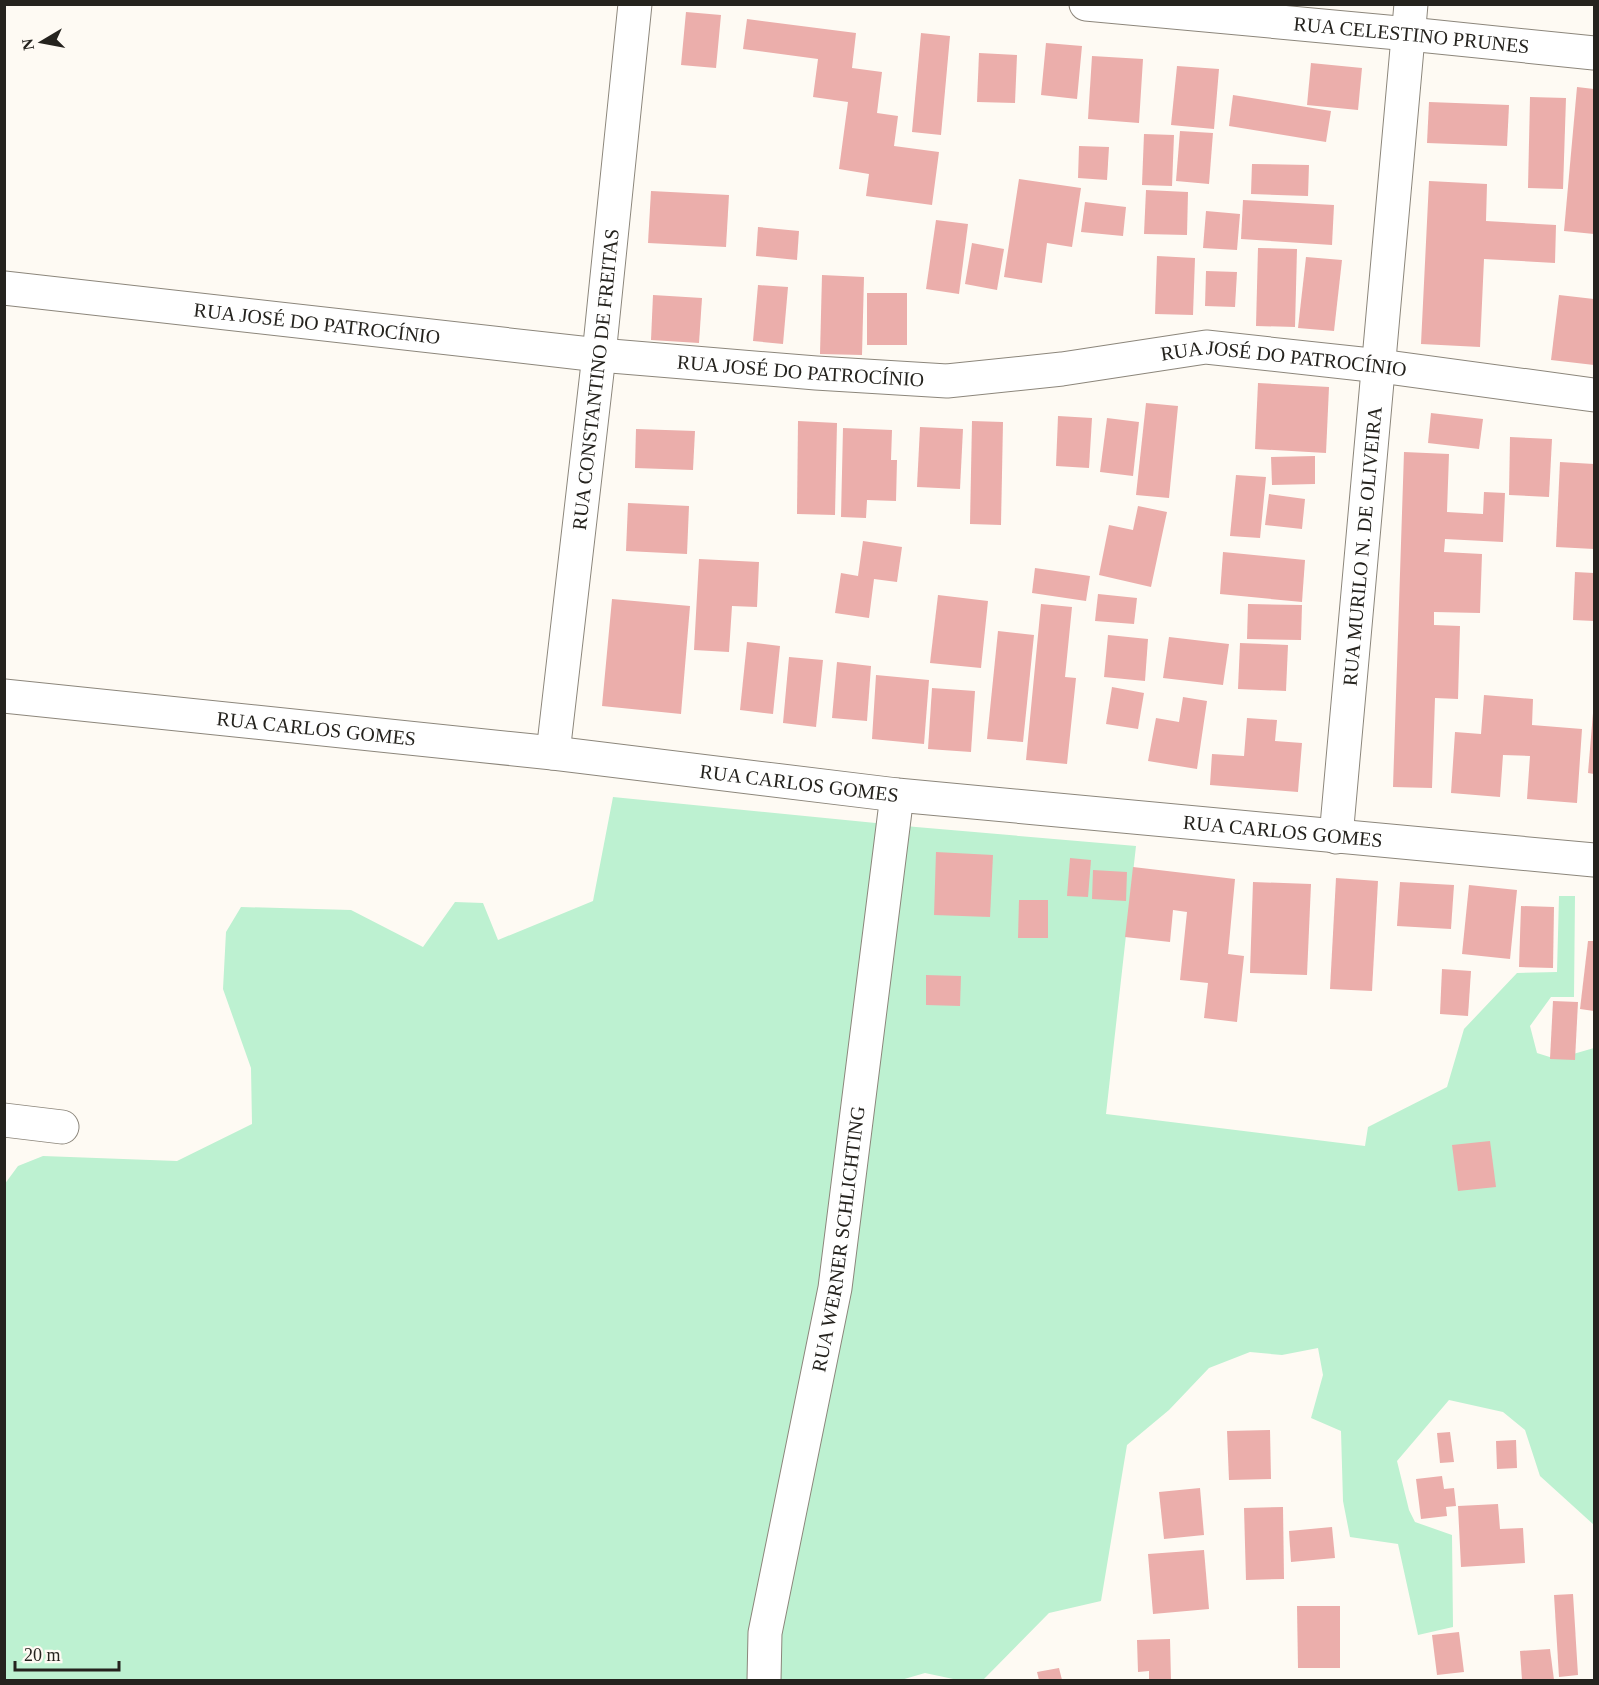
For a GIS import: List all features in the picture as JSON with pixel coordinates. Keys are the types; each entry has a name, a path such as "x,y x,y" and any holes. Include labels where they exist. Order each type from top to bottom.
{"street":[{"name":"RUA CONSTANTINO DE FREITAS","path":"553,753 599,355 635,4"},
{"name":"RUA CELESTINO PRUNES","path":"1086,4 1410,19 1594,53"},
{"name":"RUA MURILO N. DE OLIVEIRA","path":"1335,837 1380,366 1410,19"},
{"name":"RUA JOSÉ DO PATROCÍNIO","path":"4,288 599,355 947,381 1062,369 1206,347 1380,366 1594,395"},
{"name":"RUA CARLOS GOMES","path":"4,696 553,753 897,795 1594,860"},
{"name":"RUA WERNER SCHLICHTING","path":"764,1680 765,1633 835,1288 897,795"},
{"path":"4,1120 62,1127"}],"green space":[{"path":"613,797 1136,846 1106,1114 1365,1146 1368,1127 1447,1087 1464,1029 1517,973 1557,972 1559,896 1575,896 1574,997 1551,997 1530,1026 1537,1053 1556,1059 1594,1048 1594,1525 1540,1476 1525,1430 1503,1412 1449,1400 1397,1461 1409,1510 1415,1522 1452,1535 1453,1627 1418,1635 1398,1544 1350,1537 1343,1501 1341,1431 1311,1418 1323,1375 1318,1348 1282,1355 1250,1352 1209,1368 1169,1410 1127,1445 1101,1601 1049,1613 983,1680 958,1680 925,1673 901,1680 5,1680 4,1185 18,1166 43,1156 177,1161 252,1124 251,1068 223,989 226,932 241,907 351,910 423,947 455,902 483,903 498,940 593,901"}],"building":[{"path":"686,12 721,15 716,68 681,65"},
{"path":"747,19 856,33 852,68 882,72 877,113 898,116 894,146 939,152 932,205 866,196 869,174 839,169 848,102 813,97 818,59 743,49"},
{"path":"921,33 950,36 941,135 912,132"},
{"path":"1046,43 1082,46 1077,99 1041,95"},
{"path":"979,53 1017,55 1015,103 977,102"},
{"path":"1092,56 1143,59 1139,123 1088,119"},
{"path":"1311,63 1362,68 1358,110 1307,105"},
{"path":"1177,66 1219,69 1214,129 1171,125"},
{"path":"1577,87 1594,89 1594,234 1564,231"},
{"path":"1233,95 1331,111 1326,142 1229,126"},
{"path":"1530,97 1566,98 1563,189 1528,188"},
{"path":"1429,102 1509,105 1507,146 1427,143"},
{"path":"1180,131 1213,133 1209,184 1176,181"},
{"path":"1144,134 1174,135 1172,186 1142,185"},
{"path":"1079,146 1109,147 1107,180 1078,178"},
{"path":"1252,164 1309,165 1308,196 1251,194"},
{"path":"1019,179 1081,188 1072,247 1047,243 1042,283 1004,277"},
{"path":"1429,181 1487,184 1486,221 1556,225 1555,263 1484,259 1480,347 1421,344"},
{"path":"1146,190 1188,192 1187,235 1144,234"},
{"path":"651,191 729,195 726,247 648,243"},
{"path":"1243,200 1334,205 1332,245 1241,239"},
{"path":"1085,202 1126,207 1123,236 1081,232"},
{"path":"1206,211 1240,214 1237,250 1203,248"},
{"path":"936,220 968,224 959,294 926,289"},
{"path":"758,227 799,231 797,260 756,256"},
{"path":"972,243 1004,249 997,290 965,284"},
{"path":"1258,248 1297,249 1295,327 1256,326"},
{"path":"1157,256 1195,258 1193,315 1155,314"},
{"path":"1306,257 1342,260 1334,331 1298,328"},
{"path":"1206,271 1237,272 1235,307 1205,306"},
{"path":"822,275 864,277 862,355 820,354"},
{"path":"758,285 788,287 783,344 753,341"},
{"path":"867,293 907,293 907,345 867,345"},
{"path":"653,295 702,298 699,343 651,340"},
{"path":"1559,295 1594,299 1594,365 1551,360"},
{"path":"1258,383 1329,387 1326,453 1255,449"},
{"path":"1146,403 1178,406 1169,498 1136,495"},
{"path":"1431,413 1483,419 1479,449 1428,443"},
{"path":"1058,416 1092,418 1089,468 1056,466"},
{"path":"1107,418 1139,422 1133,476 1100,472"},
{"path":"798,421 837,423 835,515 797,514"},
{"path":"972,421 1003,422 1001,525 970,524"},
{"path":"920,427 963,429 960,489 917,487"},
{"path":"843,428 892,430 891,460 897,460 896,501 867,500 866,518 841,517"},
{"path":"636,429 695,431 693,470 635,468"},
{"path":"1510,437 1552,439 1549,497 1509,495"},
{"path":"1404,452 1449,454 1447,512 1483,514 1484,492 1505,493 1503,542 1445,539 1444,552 1482,554 1480,613 1434,612 1434,625 1460,626 1458,699 1435,698 1432,788 1393,787"},
{"path":"1315,456 1315,484 1272,485 1271,457"},
{"path":"1560,462 1594,464 1594,549 1556,547"},
{"path":"1236,475 1266,477 1260,538 1230,536"},
{"path":"1269,494 1305,499 1302,529 1265,525"},
{"path":"628,503 689,506 687,554 626,551"},
{"path":"1138,506 1167,512 1151,587 1099,575 1109,525 1133,530"},
{"path":"863,541 902,547 897,582 874,579 869,618 835,613 841,573 858,576"},
{"path":"1223,552 1305,560 1302,602 1220,594"},
{"path":"699,559 759,562 757,607 732,606 729,652 694,650"},
{"path":"1035,568 1090,576 1086,601 1032,593"},
{"path":"1575,572 1594,573 1594,621 1573,620"},
{"path":"1098,594 1137,598 1134,624 1095,621"},
{"path":"938,595 988,601 981,668 930,663"},
{"path":"612,599 690,606 681,714 602,706"},
{"path":"1041,604 1072,607 1065,677 1076,678 1067,764 1026,760"},
{"path":"1248,604 1302,605 1301,640 1247,639"},
{"path":"998,631 1034,635 1023,742 987,739"},
{"path":"1108,635 1148,639 1145,681 1104,677"},
{"path":"1169,637 1229,644 1223,685 1163,678"},
{"path":"747,642 780,646 773,714 740,710"},
{"path":"1240,643 1288,645 1286,691 1238,689"},
{"path":"789,657 823,660 816,727 783,723"},
{"path":"837,662 871,666 867,721 832,718"},
{"path":"876,675 929,680 924,744 872,739"},
{"path":"1112,687 1144,693 1138,729 1106,724"},
{"path":"932,688 975,691 971,752 928,749"},
{"path":"1484,695 1533,699 1532,725 1582,729 1577,803 1527,799 1530,756 1503,755 1500,797 1451,793 1455,732 1481,734"},
{"path":"1183,697 1207,701 1197,769 1148,761 1156,718 1179,722"},
{"path":"1594,713 1594,774 1588,773"},
{"path":"1247,718 1277,720 1275,741 1302,743 1298,792 1210,785 1212,754 1244,756"},
{"path":"936,852 993,855 990,917 934,915"},
{"path":"1070,858 1091,860 1088,897 1067,896"},
{"path":"1133,867 1235,879 1228,954 1244,956 1237,1022 1204,1018 1208,983 1180,980 1187,912 1173,910 1170,942 1125,937"},
{"path":"1093,870 1127,872 1126,901 1092,899"},
{"path":"1336,878 1378,881 1372,991 1330,989"},
{"path":"1253,882 1311,884 1307,975 1250,973"},
{"path":"1400,882 1454,885 1451,929 1397,926"},
{"path":"1469,885 1517,890 1510,959 1462,954"},
{"path":"1019,900 1048,900 1048,938 1018,938"},
{"path":"1521,906 1554,907 1553,968 1519,967"},
{"path":"1588,941 1594,941 1594,1011 1580,1009"},
{"path":"1442,969 1471,971 1468,1016 1440,1014"},
{"path":"926,975 961,976 960,1006 926,1005"},
{"path":"1553,1001 1578,1002 1575,1060 1550,1059"},
{"path":"1490,1141 1496,1187 1458,1191 1452,1145"},
{"path":"1270,1430 1271,1479 1229,1480 1227,1431"},
{"path":"1450,1432 1454,1462 1440,1463 1437,1433"},
{"path":"1516,1440 1517,1468 1497,1469 1496,1441"},
{"path":"1442,1476 1444,1489 1454,1488 1456,1506 1446,1507 1447,1516 1421,1519 1416,1479"},
{"path":"1200,1488 1204,1535 1164,1539 1159,1492"},
{"path":"1498,1504 1500,1529 1523,1528 1525,1563 1461,1567 1458,1506"},
{"path":"1283,1507 1284,1579 1246,1580 1244,1508"},
{"path":"1332,1527 1335,1558 1291,1562 1289,1531"},
{"path":"1204,1550 1209,1609 1153,1614 1148,1554"},
{"path":"1573,1594 1578,1675 1559,1677 1554,1595"},
{"path":"1297,1606 1340,1606 1340,1668 1298,1668"},
{"path":"1459,1632 1464,1672 1437,1675 1432,1635"},
{"path":"1170,1639 1171,1680 1149,1680 1149,1671 1138,1672 1137,1640"},
{"path":"1550,1649 1554,1680 1522,1680 1520,1651"},
{"path":"1059,1668 1062,1680 1039,1680 1037,1672"}]}
